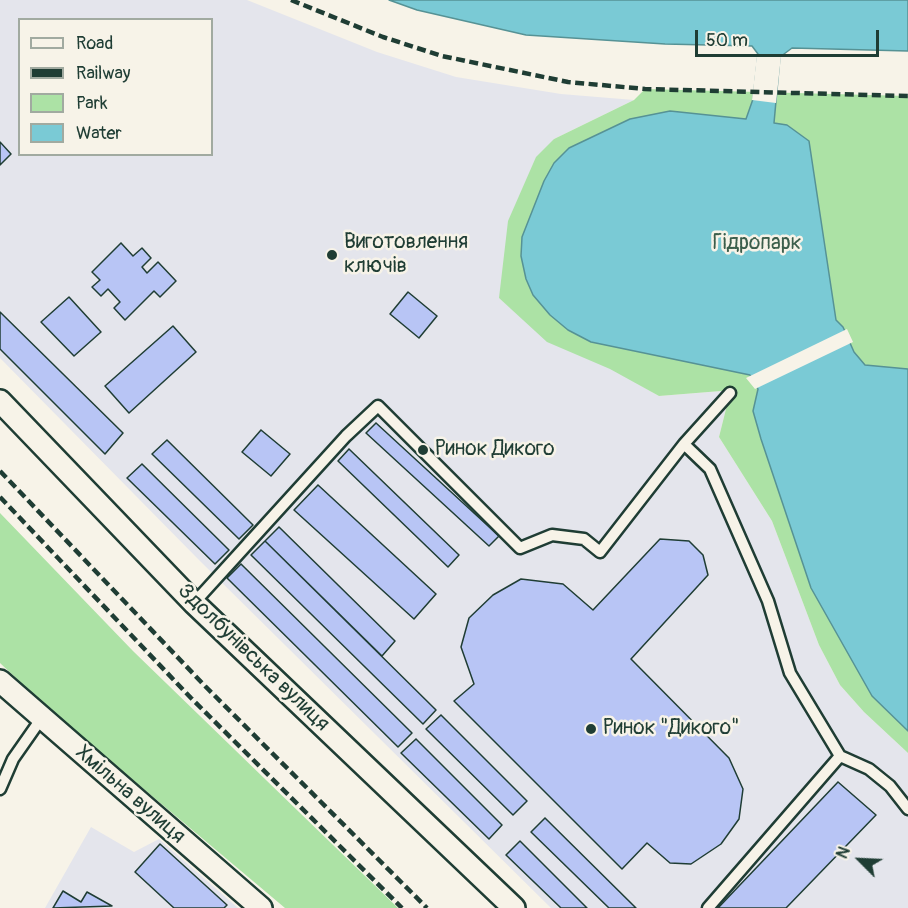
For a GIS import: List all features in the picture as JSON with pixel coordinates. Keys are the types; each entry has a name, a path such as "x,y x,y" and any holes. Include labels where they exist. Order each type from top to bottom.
{"street":[{"name":"Здолбунівська вулиця","path":"0,401 194,603 514,908"},
{"name":"Хмільна вулиця","path":"0,681 261,908"}],"lane":[{"path":"194,603 346,436 378,406 520,548 552,535 584,539 600,552 684,444 730,393"},
{"path":"684,444 710,469 768,601 790,673 840,756 869,769 890,786 908,810"},
{"path":"0,789 13,759 41,719"},
{"path":"708,908 840,756"}],"shaded area":[{"name":"Ринок Дикого","path":"0,0 247,0 377,52 456,77 561,94 634,100 554,139 499,298 520,316 659,396 721,391 730,393 719,437 772,521 819,645 840,685 864,712 908,753 908,908 551,908 200,561 0,358"},
{"path":"91,827 134,852 159,839 238,908 45,908"}],"green space":[{"name":"Гідропарк","path":"645,89 908,96 908,753 864,712 840,685 819,645 772,521 719,437 730,393 721,391 659,396 610,369 547,342 499,298 508,221 536,157 554,139 634,100"},
{"path":"0,513 133,651 398,908 285,908 51,711 0,663"}],"water":[{"name":"Гідропарк","path":"389,0 908,0 908,51 792,48 780,57 774,123 787,125 809,141 836,320 843,327 854,352 865,365 908,369 908,731 872,696 811,588 761,439 753,411 758,389 750,375 591,342 568,330 550,315 533,295 526,279 521,256 522,237 544,181 554,163 569,148 630,119 670,111 746,119 753,99 758,54 752,46 665,44 526,35 417,10"}],"pier":[{"path":"757,54 781,56 776,103 752,100"},
{"path":"847,329 853,342 755,389 746,378"}],"building":[{"path":"0,142 11,154 0,165"},
{"path":"121,243 133,256 142,248 151,258 142,267 147,273 158,262 176,281 160,297 154,291 125,320 114,308 120,302 108,289 101,296 92,287 100,280 92,272"},
{"path":"408,292 437,316 419,338 390,314"},
{"path":"69,297 101,332 74,356 41,322"},
{"path":"0,312 123,433 105,454 0,349"},
{"path":"173,326 196,352 129,413 105,386"},
{"path":"376,423 499,536 489,546 366,433"},
{"path":"261,430 290,454 271,476 242,452"},
{"path":"167,440 253,525 239,539 152,454"},
{"path":"349,449 459,555 448,567 338,461"},
{"path":"142,464 229,550 215,564 127,478"},
{"path":"318,485 436,594 414,619 294,510"},
{"path":"279,527 395,641 382,656 265,541"},
{"name":"Ринок \"Дикого\"","path":"660,539 689,541 703,555 708,575 631,659 729,758 743,789 739,819 721,844 691,864 670,863 647,843 622,869 454,701 474,684 461,647 469,618 493,595 521,579 563,584 593,610"},
{"path":"265,541 436,710 423,724 251,555"},
{"path":"241,564 412,733 398,747 227,578"},
{"path":"441,715 527,801 513,815 426,729"},
{"path":"416,739 502,825 489,839 401,753"},
{"path":"838,782 876,815 786,908 718,908"},
{"path":"545,818 636,908 609,908 531,832"},
{"path":"520,841 587,908 561,908 506,855"},
{"path":"160,844 227,905 224,908 174,908 135,872"},
{"path":"63,891 81,902 87,892 112,906 53,908"}],"railway":[{"path":"291,0 383,37 442,56 568,82 645,89 908,96"},
{"path":"0,471 205,686 427,908"},
{"path":"0,497 191,698 402,908"}],"place":[{"name":"Виготовлення ключів","path":"332,255"},
{"name":"Ринок Дикого","path":"423,450"},
{"name":"Ринок \"Дикого\"","path":"591,729"}]}
